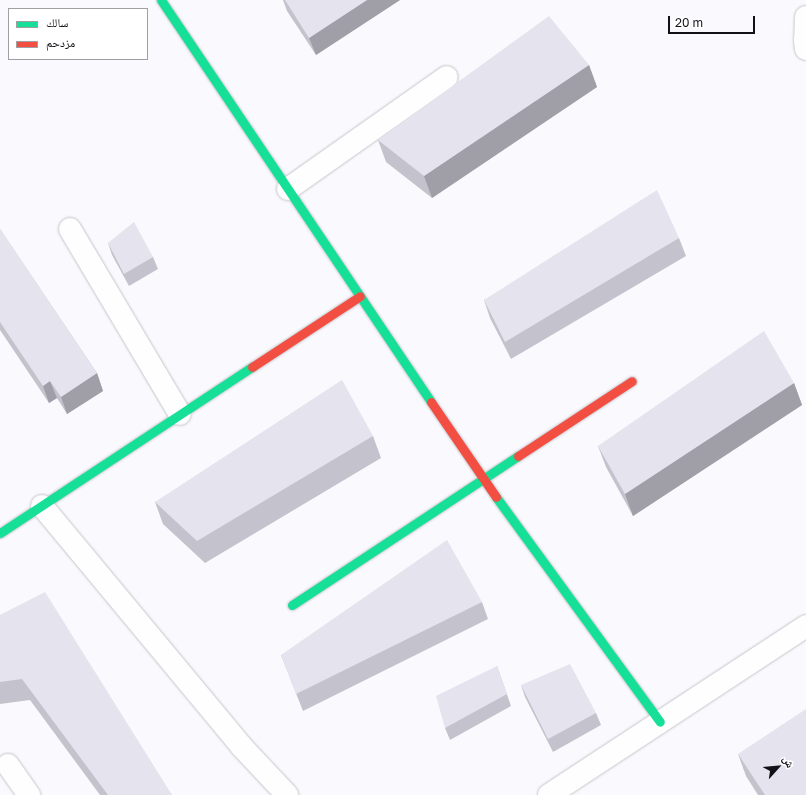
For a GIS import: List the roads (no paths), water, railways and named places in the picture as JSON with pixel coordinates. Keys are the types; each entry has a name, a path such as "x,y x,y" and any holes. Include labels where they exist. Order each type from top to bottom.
{"street":[{"path":"161,0 483,479 660,722"},
{"path":"806,17 806,49"},
{"path":"288,189 447,77"},
{"path":"70,229 180,414"},
{"path":"0,533 360,296"},
{"path":"292,605 632,381"},
{"path":"42,506 242,747 287,795"},
{"path":"549,795 806,626"},
{"path":"8,765 28,795"}]}
